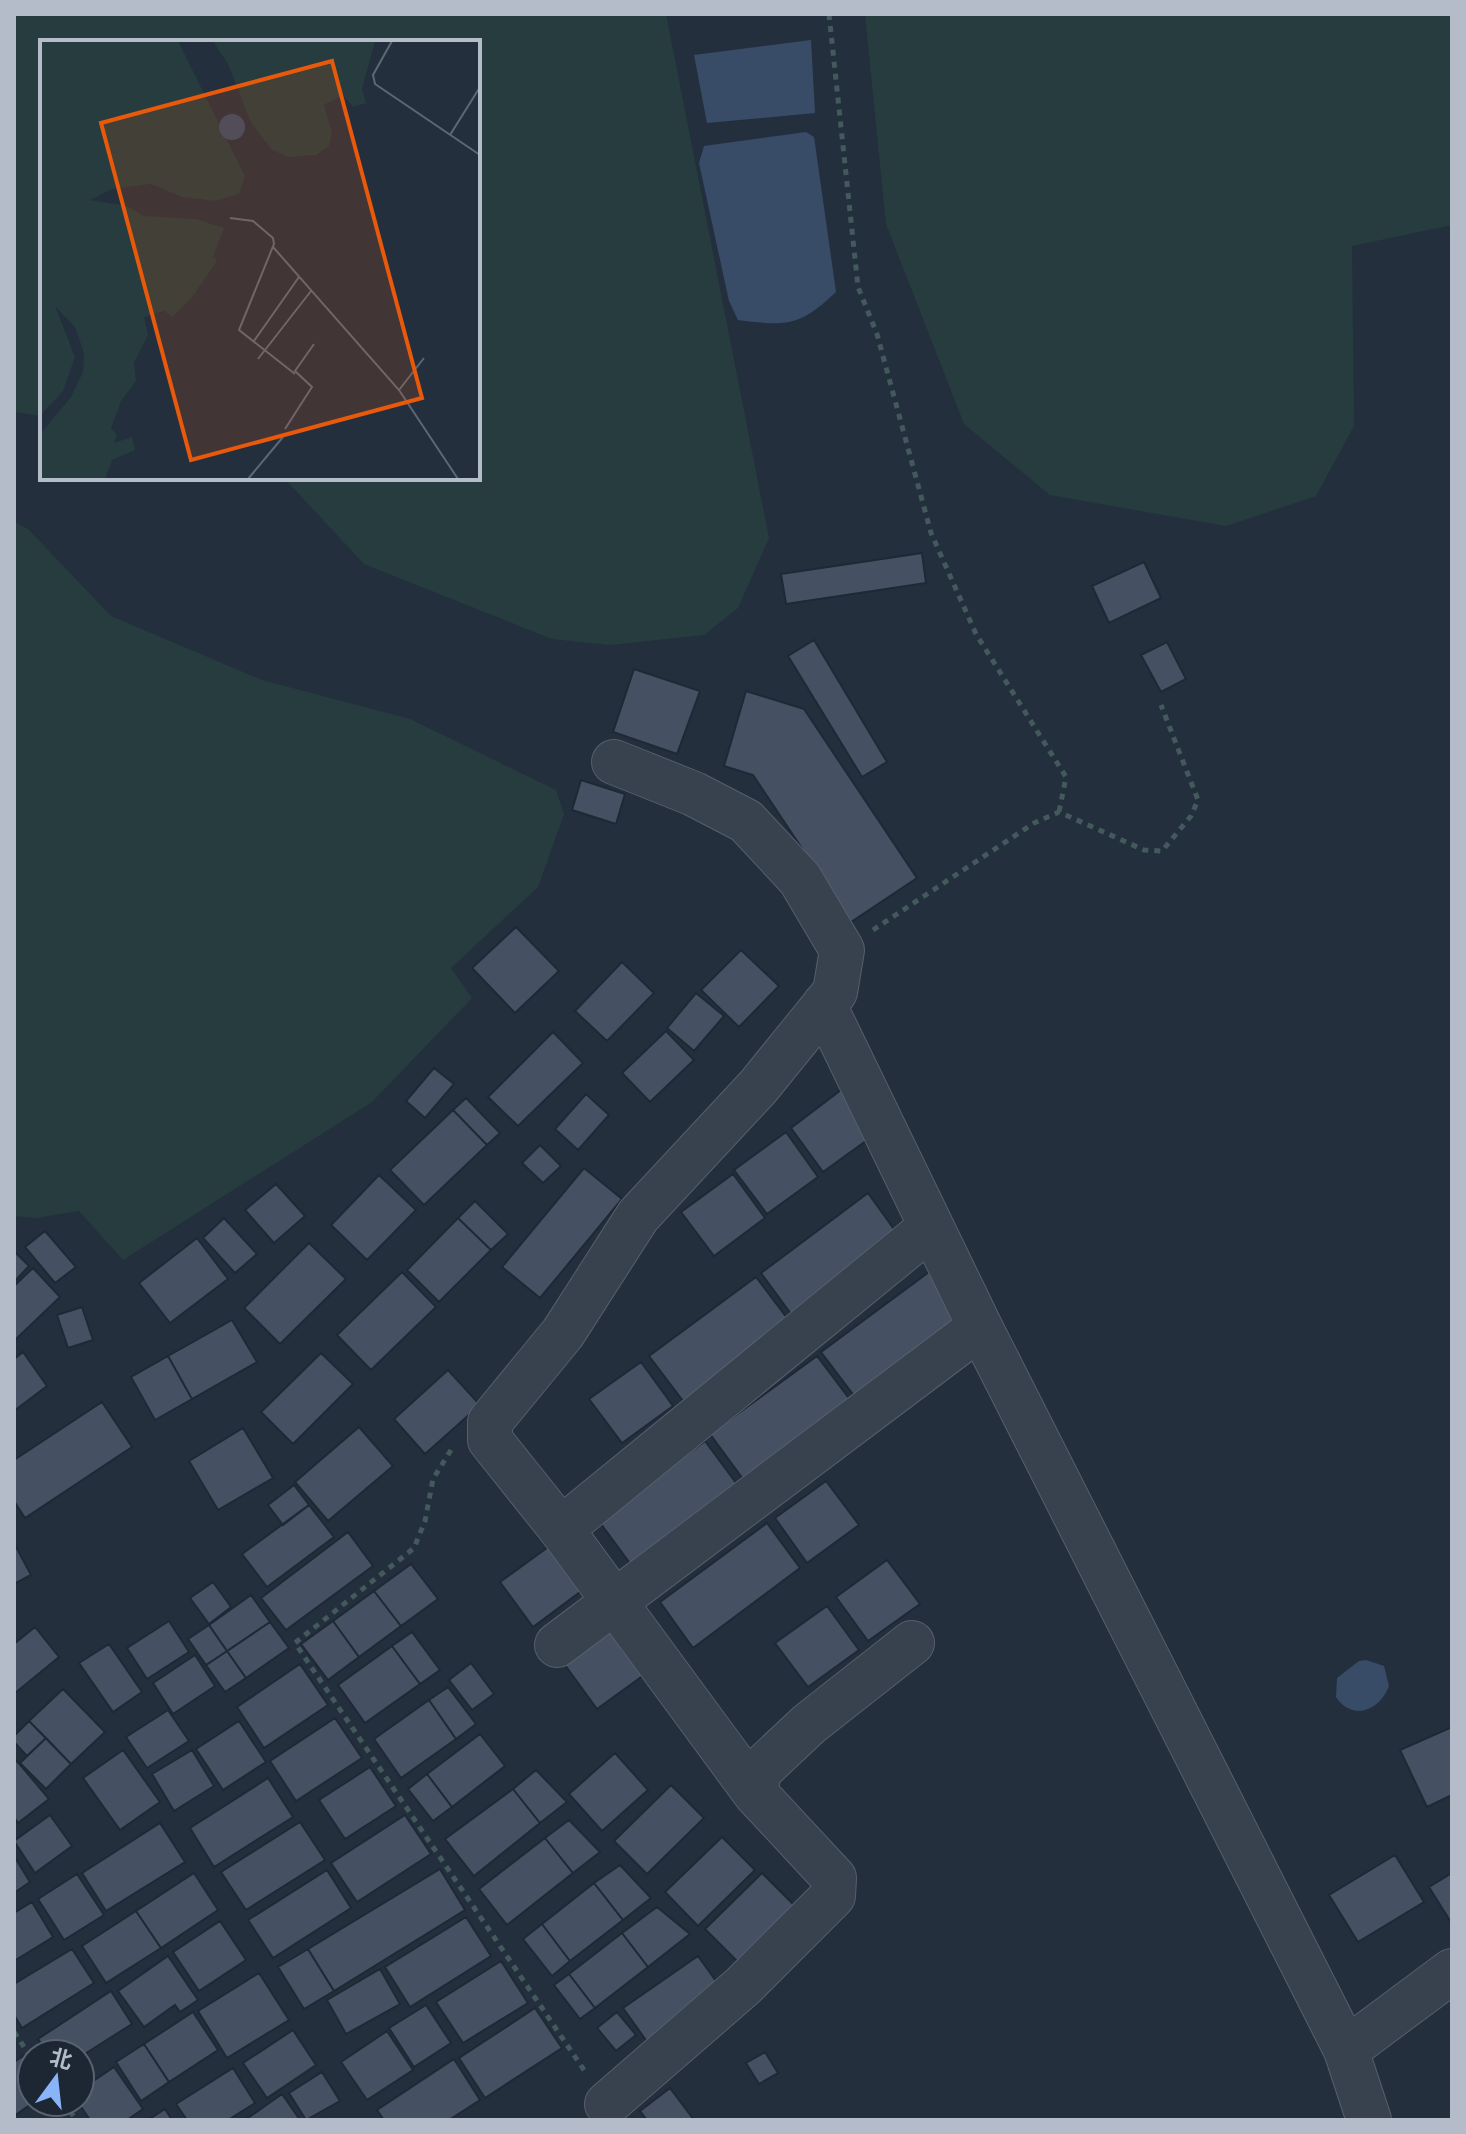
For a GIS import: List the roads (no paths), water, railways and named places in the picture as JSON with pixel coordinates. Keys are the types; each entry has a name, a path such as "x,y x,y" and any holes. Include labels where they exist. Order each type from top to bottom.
{"street":[{"path":"607,2104 743,1986 833,1896 834,1878 755,1793 561,1529 490,1440 490,1422 563,1333 638,1216 758,1087 835,992 842,950 800,879 746,821 694,794 614,762"},
{"path":"824,1005 980,1327 1346,2050 1369,2120"},
{"path":"561,1529 931,1227"},
{"path":"557,1645 980,1327"},
{"path":"755,1793 759,1771 809,1724 912,1643"},
{"path":"1346,2050 1452,1971"}],"water":[{"path":"811,40 815,113 707,123 694,55"},
{"path":"806,132 814,137 836,292 812,312 792,321 769,323 738,320 729,301 699,163 704,146"},
{"path":"1359,1661 1384,1666 1389,1686 1373,1707 1358,1711 1343,1705 1336,1697 1337,1678"}]}
